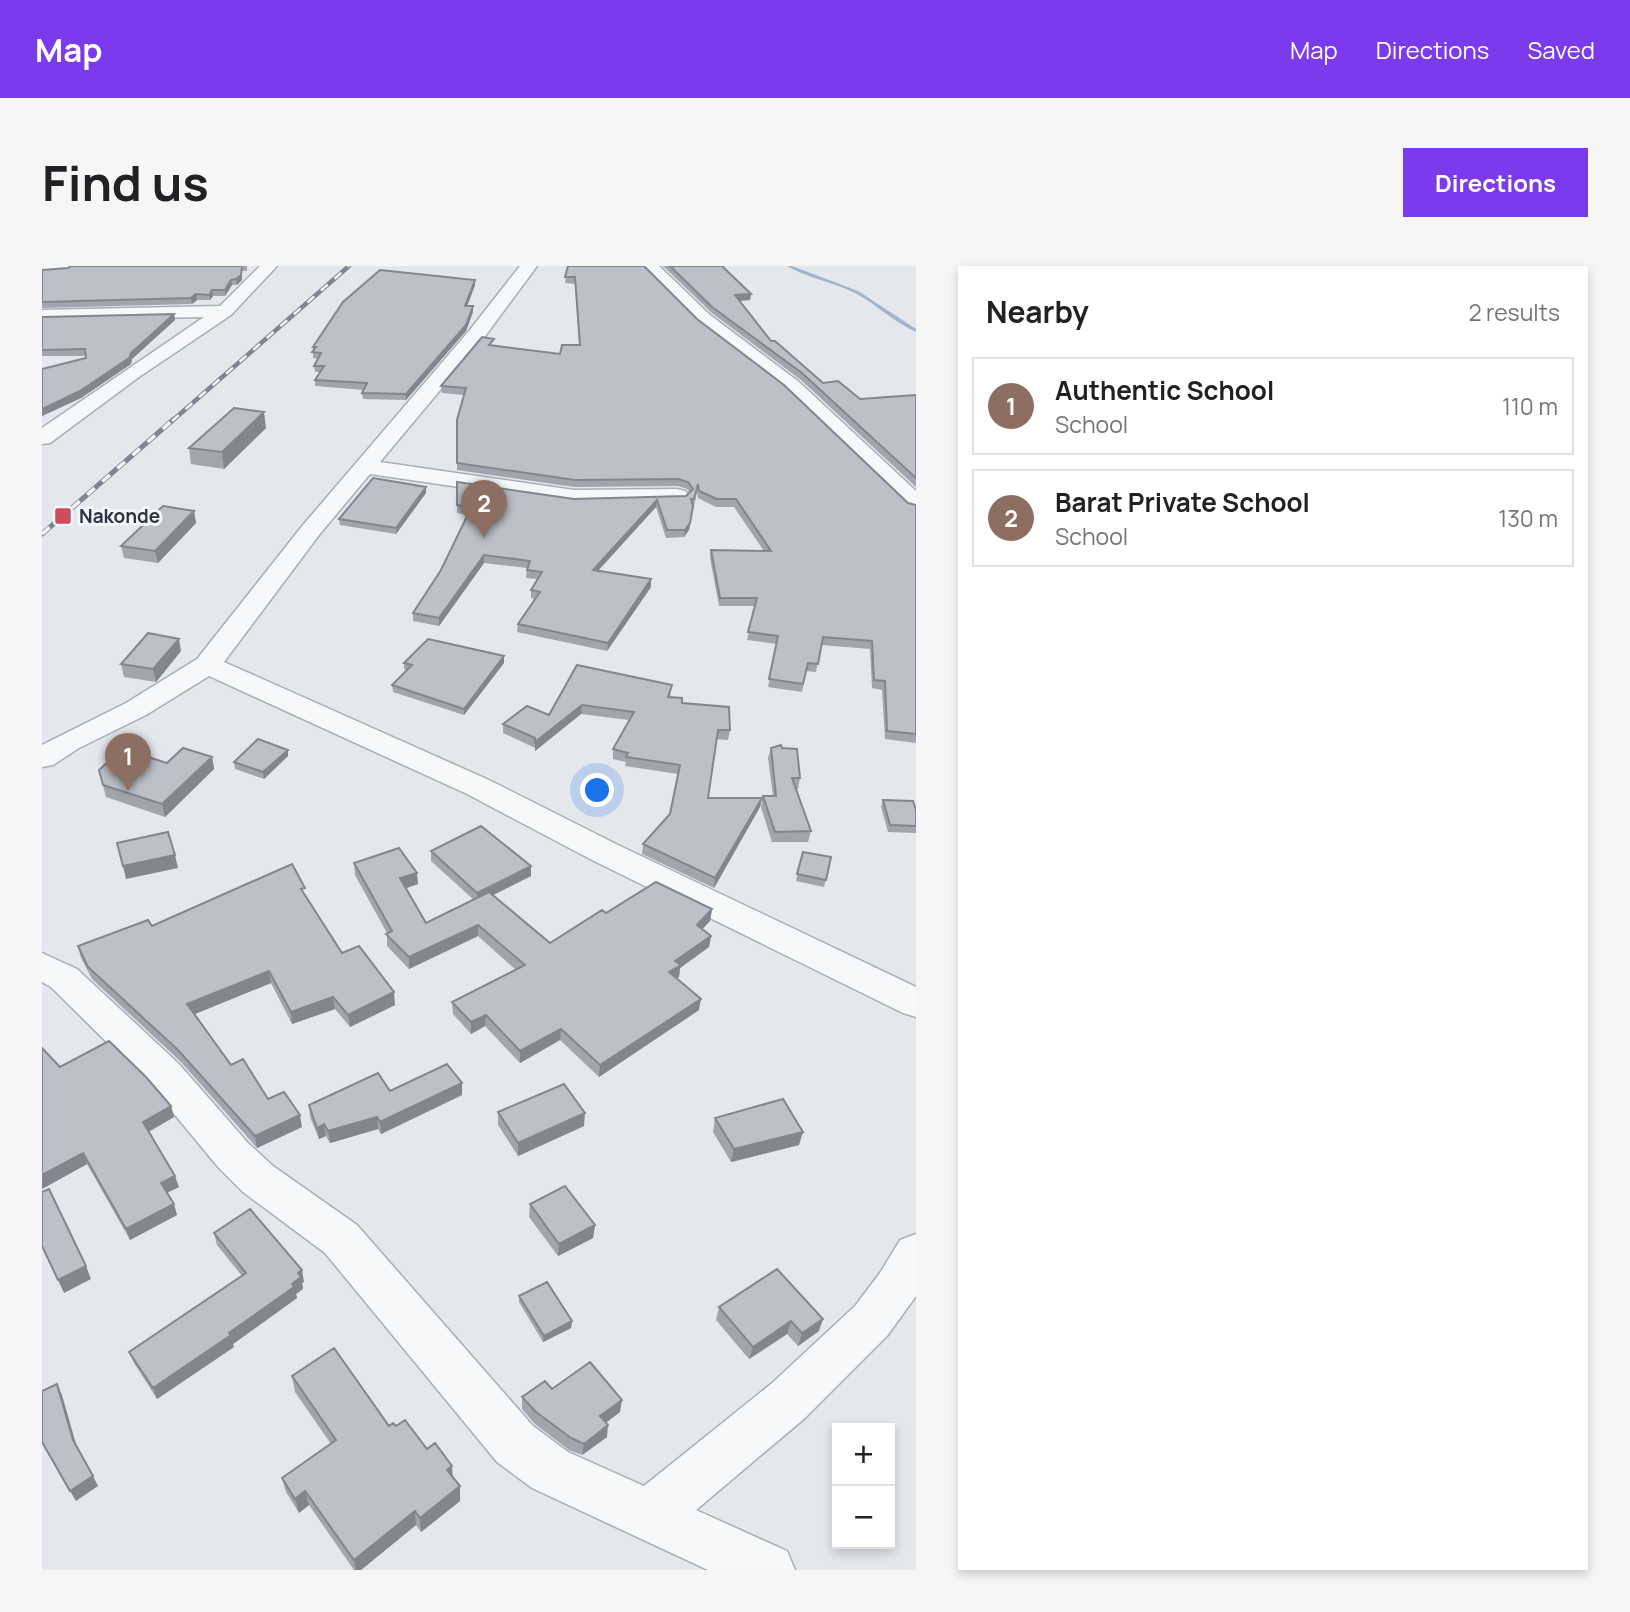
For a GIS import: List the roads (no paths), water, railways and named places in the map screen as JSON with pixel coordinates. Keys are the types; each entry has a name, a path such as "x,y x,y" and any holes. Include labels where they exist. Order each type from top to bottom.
{"street":[{"path":"42,268 69,266"},
{"path":"42,438 225,311 269,266"},
{"path":"42,758 68,742 136,709 207,665 364,466 476,335 529,266"},
{"path":"649,266 704,319 792,386 916,504"},
{"path":"42,315 225,311"},
{"path":"364,466 486,486 574,496 677,496"},
{"path":"893,481 916,478"},
{"path":"207,665 478,787 606,853 908,989"},
{"path":"42,966 64,978 165,1075 233,1155 258,1179 341,1239 515,1444 550,1470 768,1570"},
{"path":"648,1516 788,1401 871,1321 896,1288 916,1254"}],"waterway":[{"path":"789,266 856,292 916,331"}],"railway":[{"path":"172,421 349,266"},
{"path":"42,534 174,419"}],"place":[{"name":"Nakonde","path":"63,516"},
{"name":"Barat Private School","path":"484,538"},
{"name":"Authentic School","path":"128,791"}]}
